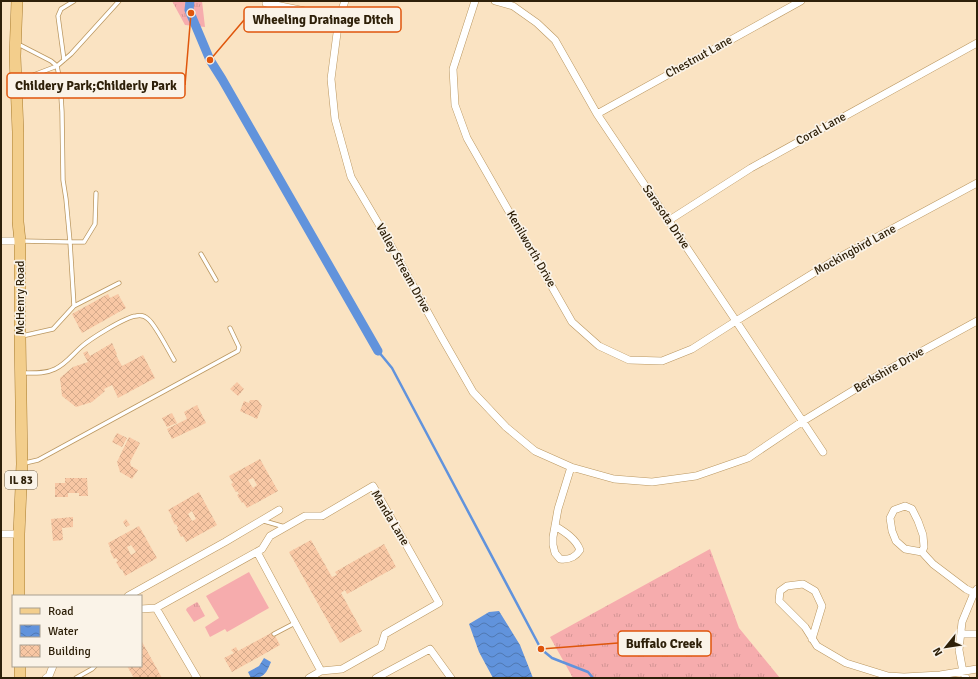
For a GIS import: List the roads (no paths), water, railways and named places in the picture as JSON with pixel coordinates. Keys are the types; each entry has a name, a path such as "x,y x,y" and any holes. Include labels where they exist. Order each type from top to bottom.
{"main road":[{"name":"McHenry Road","path":"17,1 15,56 18,132 18,222 20,241 22,464 19,534 19,595"},
{"path":"20,667 20,678"}],"street":[{"name":"Valley Stream Drive","path":"345,1 339,18 331,79 335,119 351,177 473,392 506,427 535,451 571,467 614,479 652,482 696,476 748,458 803,421"},
{"name":"Kenilworth Drive","path":"475,1 453,69 455,105 468,138 572,322 599,346 629,360 662,361 692,350 736,321"},
{"name":"Sarasota Drive","path":"495,1 513,6 537,23 555,40 597,114 823,452"},
{"name":"Chestnut Lane","path":"597,114 801,1"},
{"path":"266,3 339,18"},
{"name":"Coral Lane","path":"668,221 751,168 977,42"},
{"name":"Mockingbird Lane","path":"736,321 838,258 977,183"},
{"path":"1,241 20,241"},
{"name":"Berkshire Drive","path":"803,421 882,373 977,321"},
{"path":"555,526 565,532 576,542 580,550 575,556 565,560 560,559 555,553 553,545 555,526 558,509 571,467"},
{"name":"Manda Lane","path":"142,609 156,608 257,552 262,549 270,536 305,516 322,516 374,486 439,603 385,634 381,647 342,669 321,671 309,678"},
{"path":"922,552 924,547 922,535 918,521 912,509 905,506 894,510 890,518 892,531 896,541 905,548 922,552 934,564 966,589 975,591 962,622 959,650 964,675"},
{"path":"130,595 279,510"},
{"path":"1,534 19,534"},
{"path":"257,552 321,671"},
{"path":"812,639 822,606 815,591 803,584 787,586 780,591 779,601 805,627 812,639 817,646 846,663 888,677 964,675 977,669"},
{"path":"156,608 197,678"},
{"path":"961,634 977,634"},
{"path":"376,678 430,649 451,678"},
{"path":"47,678 53,667"}],"lane":[{"path":"64,60 58,16 61,9 74,1"},
{"path":"17,81 56,66 64,60 119,1"},
{"path":"16,43 51,61 56,66 60,80 63,180 70,242 74,306"},
{"path":"20,241 84,242 95,224 96,193"},
{"path":"201,254 216,280"},
{"path":"20,336 53,329 74,306 120,282"},
{"path":"21,374 47,372 56,369 65,363 90,340 137,315 147,318 152,323 174,360"},
{"path":"22,464 38,460 238,351 239,347 230,328"},
{"path":"262,520 286,527"},
{"path":"274,634 295,623"},
{"path":"76,678 94,667"}],"water":[{"path":"499,611 520,645 533,678 493,678 479,652 469,624 489,612"},
{"path":"264,658 271,662 266,672 262,676 251,678 248,672 259,666"}],"waterway":[{"path":"190,1 189,10 210,60 378,351"},
{"path":"378,351 392,368 541,649 552,658 588,672 593,678"}],"place":[{"name":"Childery Park;Childerly Park","path":"191,13"},
{"name":"Wheeling Drainage Ditch","path":"210,60"},
{"name":"Buffalo Creek","path":"541,649"}]}
